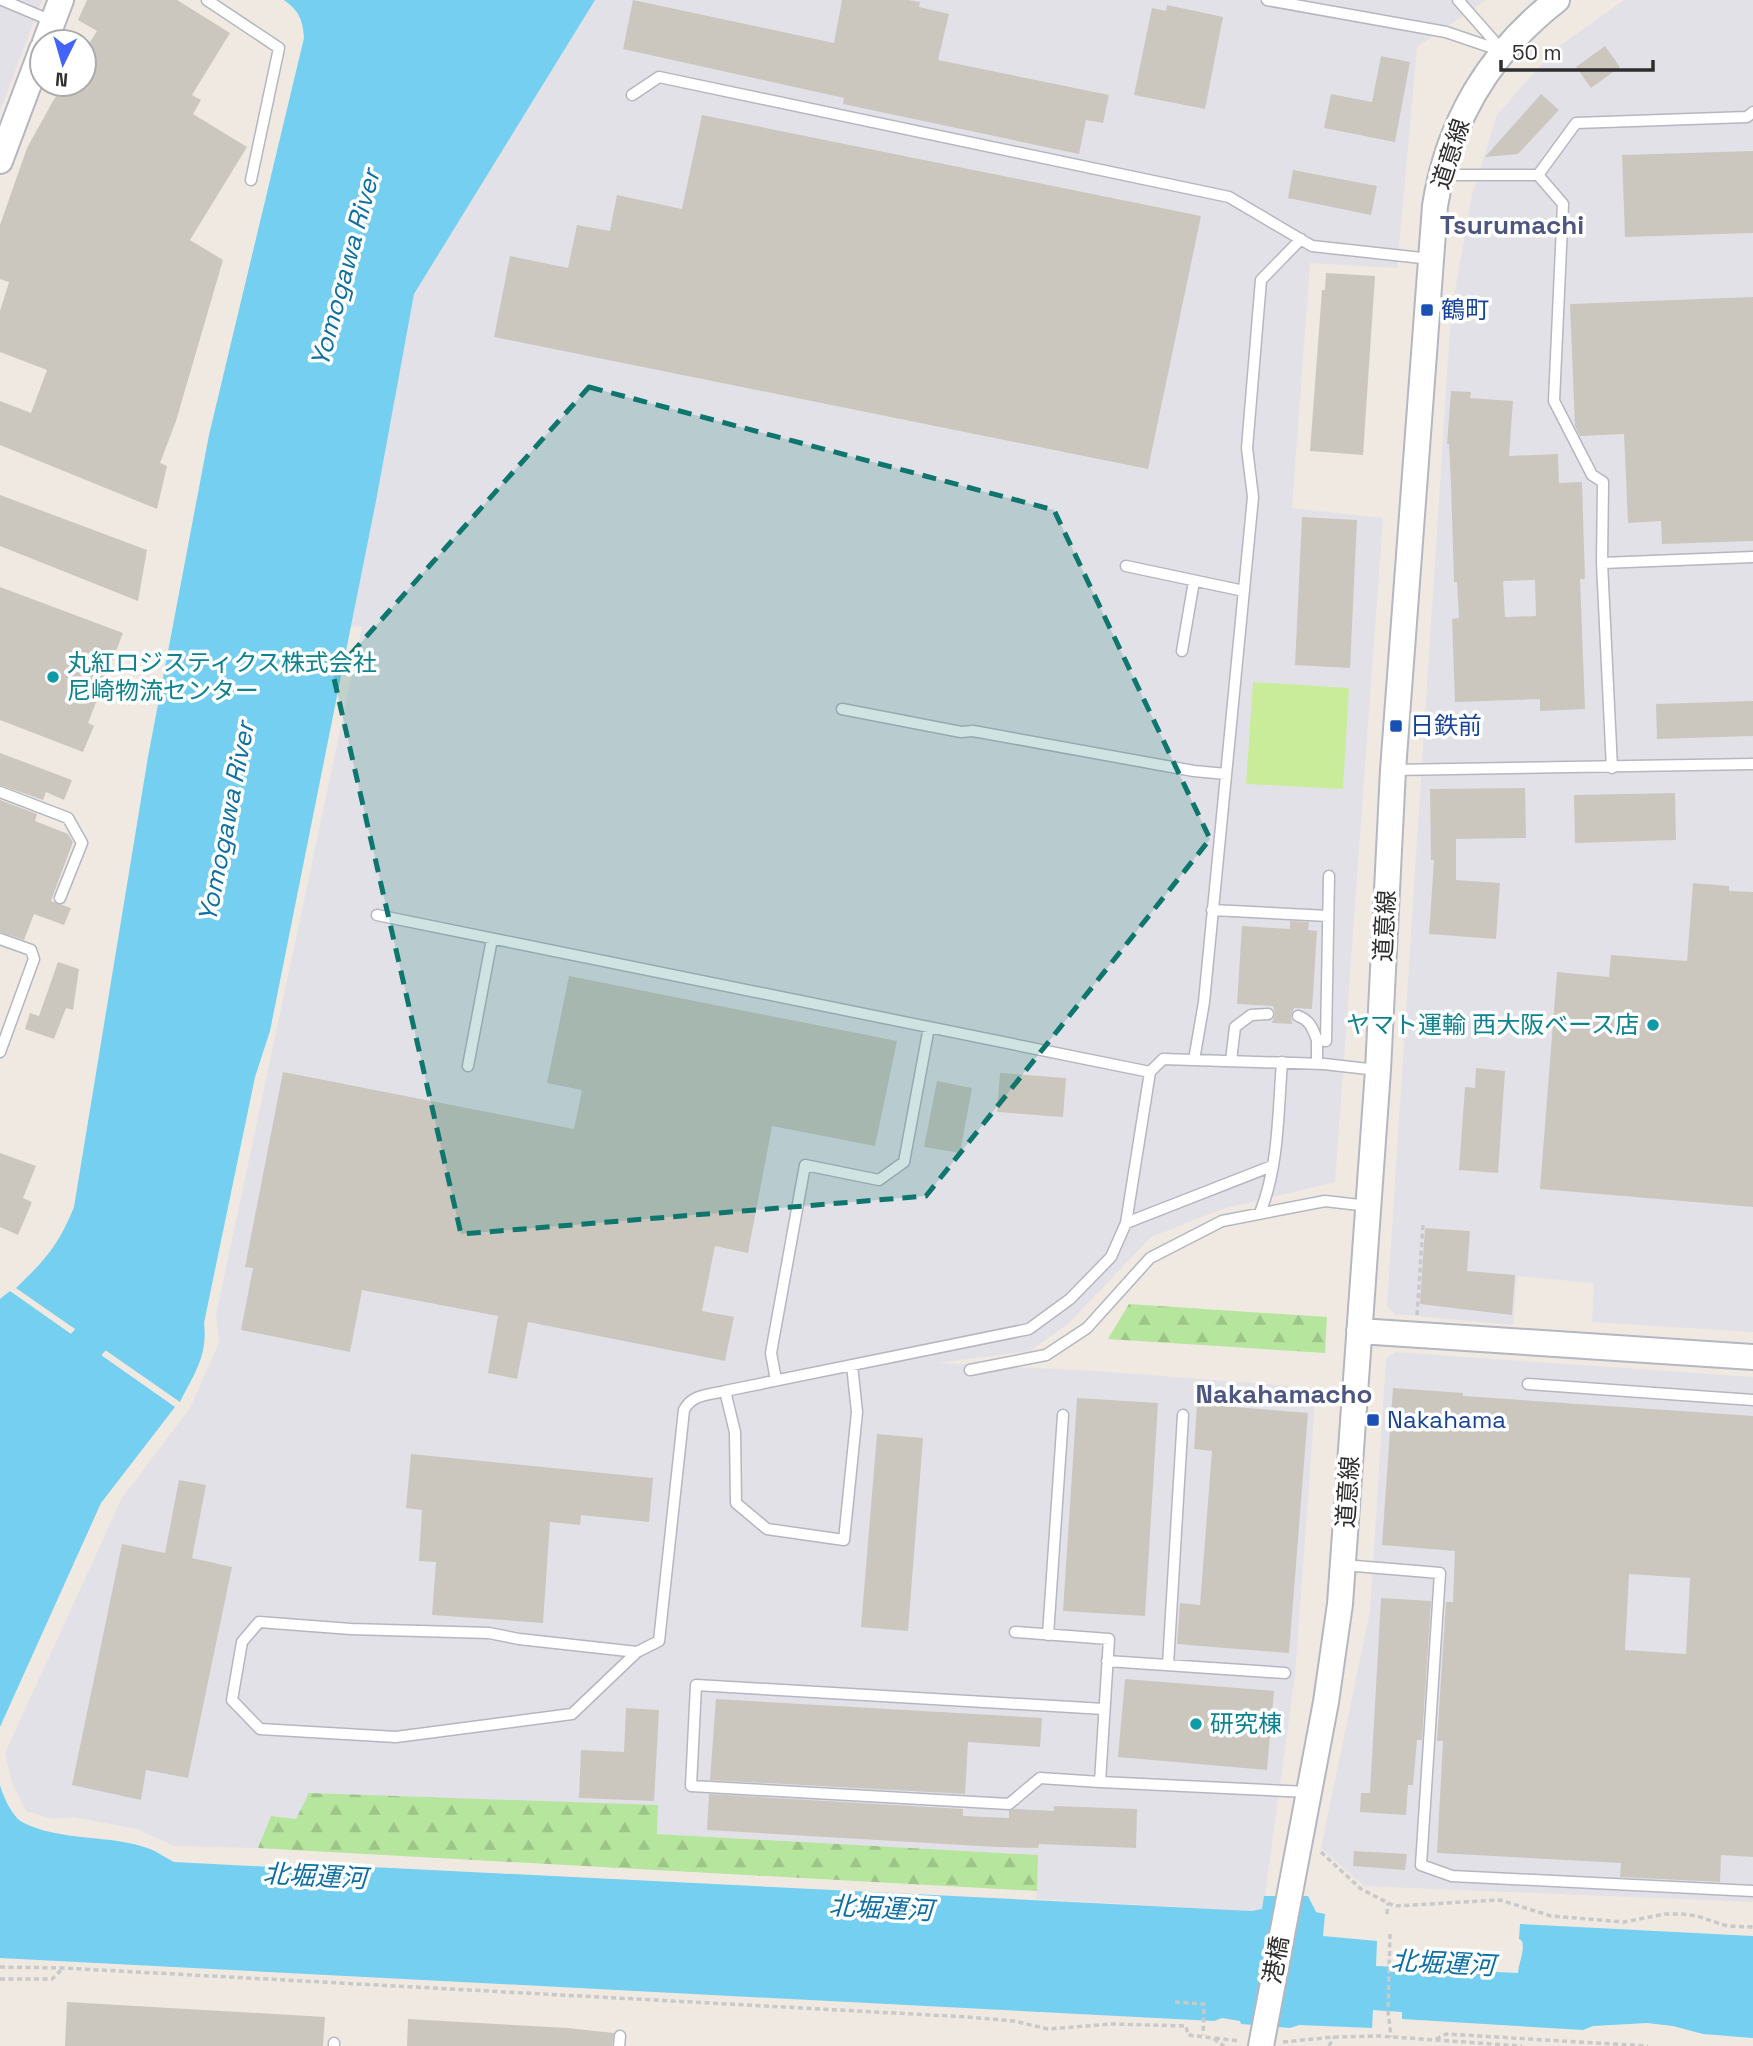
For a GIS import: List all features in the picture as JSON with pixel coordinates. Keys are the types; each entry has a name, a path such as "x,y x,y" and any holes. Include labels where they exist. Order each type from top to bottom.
{"street":[{"name":"道意線","path":"1290,1889 1336,1637 1378,1070 1393,771 1435,206 1445,155 1465,108 1502,51 1557,0"},
{"path":"0,161 28,86"},
{"path":"1359,1331 1753,1357"},
{"name":"港橋","path":"1261,2041 1290,1889"}],"lane":[{"path":"207,0 279,48 251,180"},
{"path":"1267,0 1446,32 1502,51"},
{"path":"1458,0 1502,51"},
{"path":"8,1 53,21"},
{"path":"632,95 659,77 1229,197 1312,246 1431,259"},
{"path":"1538,175 1576,123 1747,117 1753,112"},
{"path":"1440,175 1538,175 1563,204 1555,401 1592,475 1603,482 1602,563 1612,768"},
{"path":"1194,1060 1203,1002 1253,497 1247,448 1261,281 1301,239"},
{"path":"1602,563 1753,557"},
{"path":"1126,566 1244,590"},
{"path":"1182,651 1195,581"},
{"path":"842,709 961,732 973,731 1226,775"},
{"path":"1393,771 1539,766 1612,768 1753,764"},
{"path":"0,792 68,818 78,834 82,843 60,898"},
{"path":"1317,1041 1326,1041 1329,876"},
{"path":"1212,910 1328,916"},
{"path":"377,915 1150,1072"},
{"path":"0,939 31,950 34,959 0,1052"},
{"path":"468,1066 492,939"},
{"path":"1231,1061 1235,1027 1251,1015 1268,1014"},
{"path":"1298,1016 1304,1018 1312,1027 1317,1041 1317,1064"},
{"path":"776,1381 771,1353 805,1165 879,1180 904,1162 929,1027"},
{"path":"637,1652 519,1639 489,1633 351,1629 259,1622 242,1642 232,1700 260,1729 396,1737 572,1714 637,1652 659,1641 684,1410 688,1402 694,1398 725,1391 1029,1329 1070,1299 1111,1257 1126,1223 1150,1072 1163,1059 1282,1062 1378,1070"},
{"path":"1260,1213 1272,1166 1282,1062"},
{"path":"1126,1223 1272,1166"},
{"path":"970,1370 1046,1355 1087,1328 1150,1258 1222,1221 1325,1201 1368,1206"},
{"path":"725,1391 735,1432 736,1503 767,1529 844,1540 857,1412 852,1365"},
{"path":"1528,1384 1753,1400"},
{"path":"1048,1634 1063,1415"},
{"path":"1168,1665 1183,1415"},
{"path":"1342,1565 1440,1573 1420,1864 1452,1876 1753,1891"},
{"path":"1015,1632 1109,1639 1100,1782"},
{"path":"1107,1661 1285,1673"},
{"path":"1104,1709 696,1685 691,1786 1009,1804 1040,1778 1308,1792"}],"path":[{"path":"1416,1320 1423,1226"},
{"path":"1300,1832 1361,1889 1394,1906 1500,1900 1550,1916 1624,1922 1665,1914 1682,1914 1727,1926 1753,1927"},
{"path":"1387,1914 1388,1903"},
{"path":"1390,1934 1388,2011 1391,2037"},
{"path":"0,1967 63,1968 968,2017 1014,2021 1048,2029 1112,2024 1186,2026 1188,2035 1261,2041 1391,2037 1522,2046"},
{"path":"0,1979 52,1979 63,1968"},
{"path":"1175,2002 1205,2004 1203,2036"},
{"path":"1434,2040 1446,2034 1648,2046"},
{"path":"1329,2046 1334,2037"},
{"path":"1213,2038 1224,2046"}],"highlighted area":[{"path":"589,387 1054,510 1210,839 926,1196 461,1234 333,674"}],"shaded area":[{"path":"0,0 42,0 31,28 28,28 28,37 0,111"},
{"path":"595,0 1486,0 1417,47 1397,268 1310,263 1292,508 1383,518 1335,1182 1222,1209 1151,1237 1069,1323 1030,1351 938,1363 1096,1371 1316,1388 1295,1675 1263,1910 1036,1899 1038,1855 656,1834 658,1806 296,1819 271,1816 258,1848 174,1846 137,1829 73,1817 53,1819 26,1811 12,1783 5,1753 122,1498 190,1408 219,1343 216,1315 362,627 351,626 414,294"},
{"path":"1624,0 1753,0 1753,1332 1592,1322 1594,1283 1517,1276 1513,1325 1395,1314 1387,1306 1451,313 1472,195 1497,115 1555,49"},
{"path":"1395,1352 1753,1377 1753,1902 1364,1886 1321,1848 1370,1611 1386,1359"}],"green space":[{"path":"1253,682 1349,688 1343,789 1246,784"},
{"path":"1129,1304 1327,1317 1325,1353 1108,1339"},
{"path":"309,1793 658,1805 657,1834 1038,1855 1037,1891 258,1848 271,1816 296,1819"}],"water":[{"path":"284,0 595,0 414,294 376,501 270,1031 255,1077 204,1323 202,1355 180,1402 16,1288 50,1251 74,1207 148,757 209,435 304,38 299,16"},
{"path":"10,1291 175,1407 101,1503 0,1727 0,1299"},
{"name":"北堀運河","path":"0,1785 11,1811 22,1822 53,1833 135,1844 174,1862 350,1871 352,1866 1252,1911 1262,1909 1264,1896 1308,1896 1316,1912 1325,1914 1323,1936 1377,1941 1376,1966 1518,1973 1523,1949 1519,1939 1520,1924 1753,1936 1753,2038 1703,2034 1647,2023 1593,2026 1583,2030 1402,2019 1402,2012 1373,2010 1372,2028 1299,2025 1290,2028 1241,2024 1240,2021 1222,2018 1214,2021 0,1958"}],"building":[{"path":"87,0 177,0 230,33 192,95 201,100 193,114 247,147 190,240 223,260 176,421 160,463 167,466 157,509 0,445 0,401 31,413 47,370 0,352 0,311 9,282 0,279 0,225 27,148 55,98 98,98 98,28 92,28 78,20"},
{"path":"633,0 834,43 842,0 920,2 919,7 949,14 938,60 1109,95 1103,123 1086,120 1079,154 843,104 844,98 623,49"},
{"path":"1167,5 1223,17 1205,109 1134,95 1152,8 1166,11"},
{"path":"1605,46 1620,67 1591,88 1576,67"},
{"path":"1381,56 1410,62 1395,142 1324,128 1331,94 1372,102"},
{"path":"1541,94 1559,110 1518,154 1485,157"},
{"path":"702,115 1201,216 1148,469 494,337 510,256 568,268 577,225 610,231 617,195 682,209"},
{"path":"1753,151 1753,233 1625,237 1622,155"},
{"path":"1293,170 1377,186 1371,215 1288,198"},
{"path":"1326,273 1375,276 1363,455 1310,451 1322,290 1325,290"},
{"path":"1753,297 1753,541 1662,544 1661,521 1628,523 1624,434 1580,436 1575,426 1570,304"},
{"path":"1451,391 1471,392 1470,398 1513,401 1509,456 1558,454 1559,483 1582,482 1585,579 1580,579 1585,709 1540,711 1540,699 1455,702 1452,619 1459,618 1457,582 1454,582 1447,444","holes":["1535,580 1536,616 1505,617 1503,581"]},
{"path":"0,495 147,550 138,601 0,546"},
{"path":"1302,517 1357,520 1350,668 1295,665"},
{"name":"丸紅ロジスティクス株式会社 尼崎物流センター","path":"0,587 123,633 88,723 94,726 83,752 0,720"},
{"path":"1753,701 1753,736 1657,739 1656,704"},
{"path":"0,753 72,780 64,800 46,792 43,800 0,785"},
{"path":"1525,788 1526,838 1456,839 1456,880 1500,883 1496,939 1429,934 1434,860 1431,860 1430,789"},
{"path":"1675,793 1676,840 1575,843 1574,795"},
{"path":"0,800 37,814 35,821 68,834 73,842 51,901 71,908 64,925 34,914 24,940 0,932"},
{"name":"ヤマト運輸 西大阪ベース店","path":"1693,883 1729,886 1729,891 1753,892 1753,1207 1540,1189 1557,972 1609,977 1611,955 1687,961"},
{"path":"1290,921 1309,922 1308,930 1317,931 1312,1009 1294,1008 1292,1024 1272,1023 1275,1014 1273,1006 1237,1004 1242,926 1290,929"},
{"path":"58,962 79,969 73,1010 66,1008 54,1039 25,1029 30,1013 39,1016"},
{"path":"569,976 897,1041 875,1146 772,1126 748,1253 715,1246 702,1311 734,1317 725,1361 528,1322 517,1379 488,1373 498,1316 362,1290 350,1352 241,1330 253,1268 245,1267 283,1072 574,1129 582,1090 547,1083"},
{"path":"1476,1068 1505,1071 1498,1173 1459,1170 1465,1087 1475,1088"},
{"path":"1000,1073 1066,1078 1063,1117 997,1112"},
{"path":"937,1081 972,1088 960,1153 924,1147"},
{"path":"0,1153 36,1166 23,1198 32,1202 18,1235 0,1227"},
{"path":"1425,1228 1470,1231 1467,1271 1515,1275 1512,1315 1420,1304"},
{"path":"1393,1388 1463,1393 1463,1396 1753,1416 1753,1857 1721,1855 1720,1882 1620,1877 1621,1863 1437,1853 1443,1741 1437,1741 1446,1602 1453,1602 1455,1551 1382,1545","holes":["1629,1574 1690,1578 1686,1654 1625,1650"]},
{"path":"1077,1398 1158,1403 1145,1616 1063,1611"},
{"path":"1197,1404 1308,1413 1289,1653 1177,1644 1180,1603 1200,1605 1212,1451 1194,1449"},
{"path":"877,1434 923,1438 908,1631 861,1627"},
{"path":"411,1454 653,1478 649,1522 581,1515 580,1525 550,1522 543,1623 432,1615 436,1562 419,1561 422,1510 406,1508"},
{"path":"179,1480 206,1485 192,1558 232,1567 188,1778 146,1770 141,1800 72,1785 122,1544 165,1553"},
{"path":"1381,1598 1431,1601 1422,1740 1417,1740 1413,1785 1408,1785 1406,1815 1360,1812 1361,1793 1370,1793"},
{"name":"研究棟","path":"1125,1679 1274,1691 1267,1770 1118,1757"},
{"path":"716,1699 1042,1718 1040,1747 968,1742 965,1794 710,1780"},
{"path":"626,1708 659,1710 654,1801 579,1798 581,1750 624,1752"},
{"path":"709,1794 963,1809 963,1816 1009,1818 1009,1811 1014,1809 1054,1811 1054,1806 1137,1809 1136,1848 1039,1844 1038,1848 997,1847 707,1830"},
{"path":"1354,1851 1407,1854 1405,1870 1353,1866"},
{"path":"67,2002 325,2017 323,2046 65,2046"},
{"path":"408,2019 614,2033 612,2046 407,2046"}],"waterway":[{"name":"Yomogawa River","path":"0,1441 117,1310 119,1302"}],"place":[{"name":"鶴町","path":"1427,310"},
{"name":"丸紅ロジスティクス株式会社 尼崎物流センター","path":"53,677"},
{"name":"日鉄前","path":"1396,726"},
{"name":"ヤマト運輸 西大阪ベース店","path":"1653,1025"},
{"name":"Nakahama","path":"1373,1420"},
{"name":"研究棟","path":"1196,1724"}],"district":[{"name":"Tsurumachi","path":"1512,225"},
{"name":"Nakahamacho","path":"1284,1394"}]}
